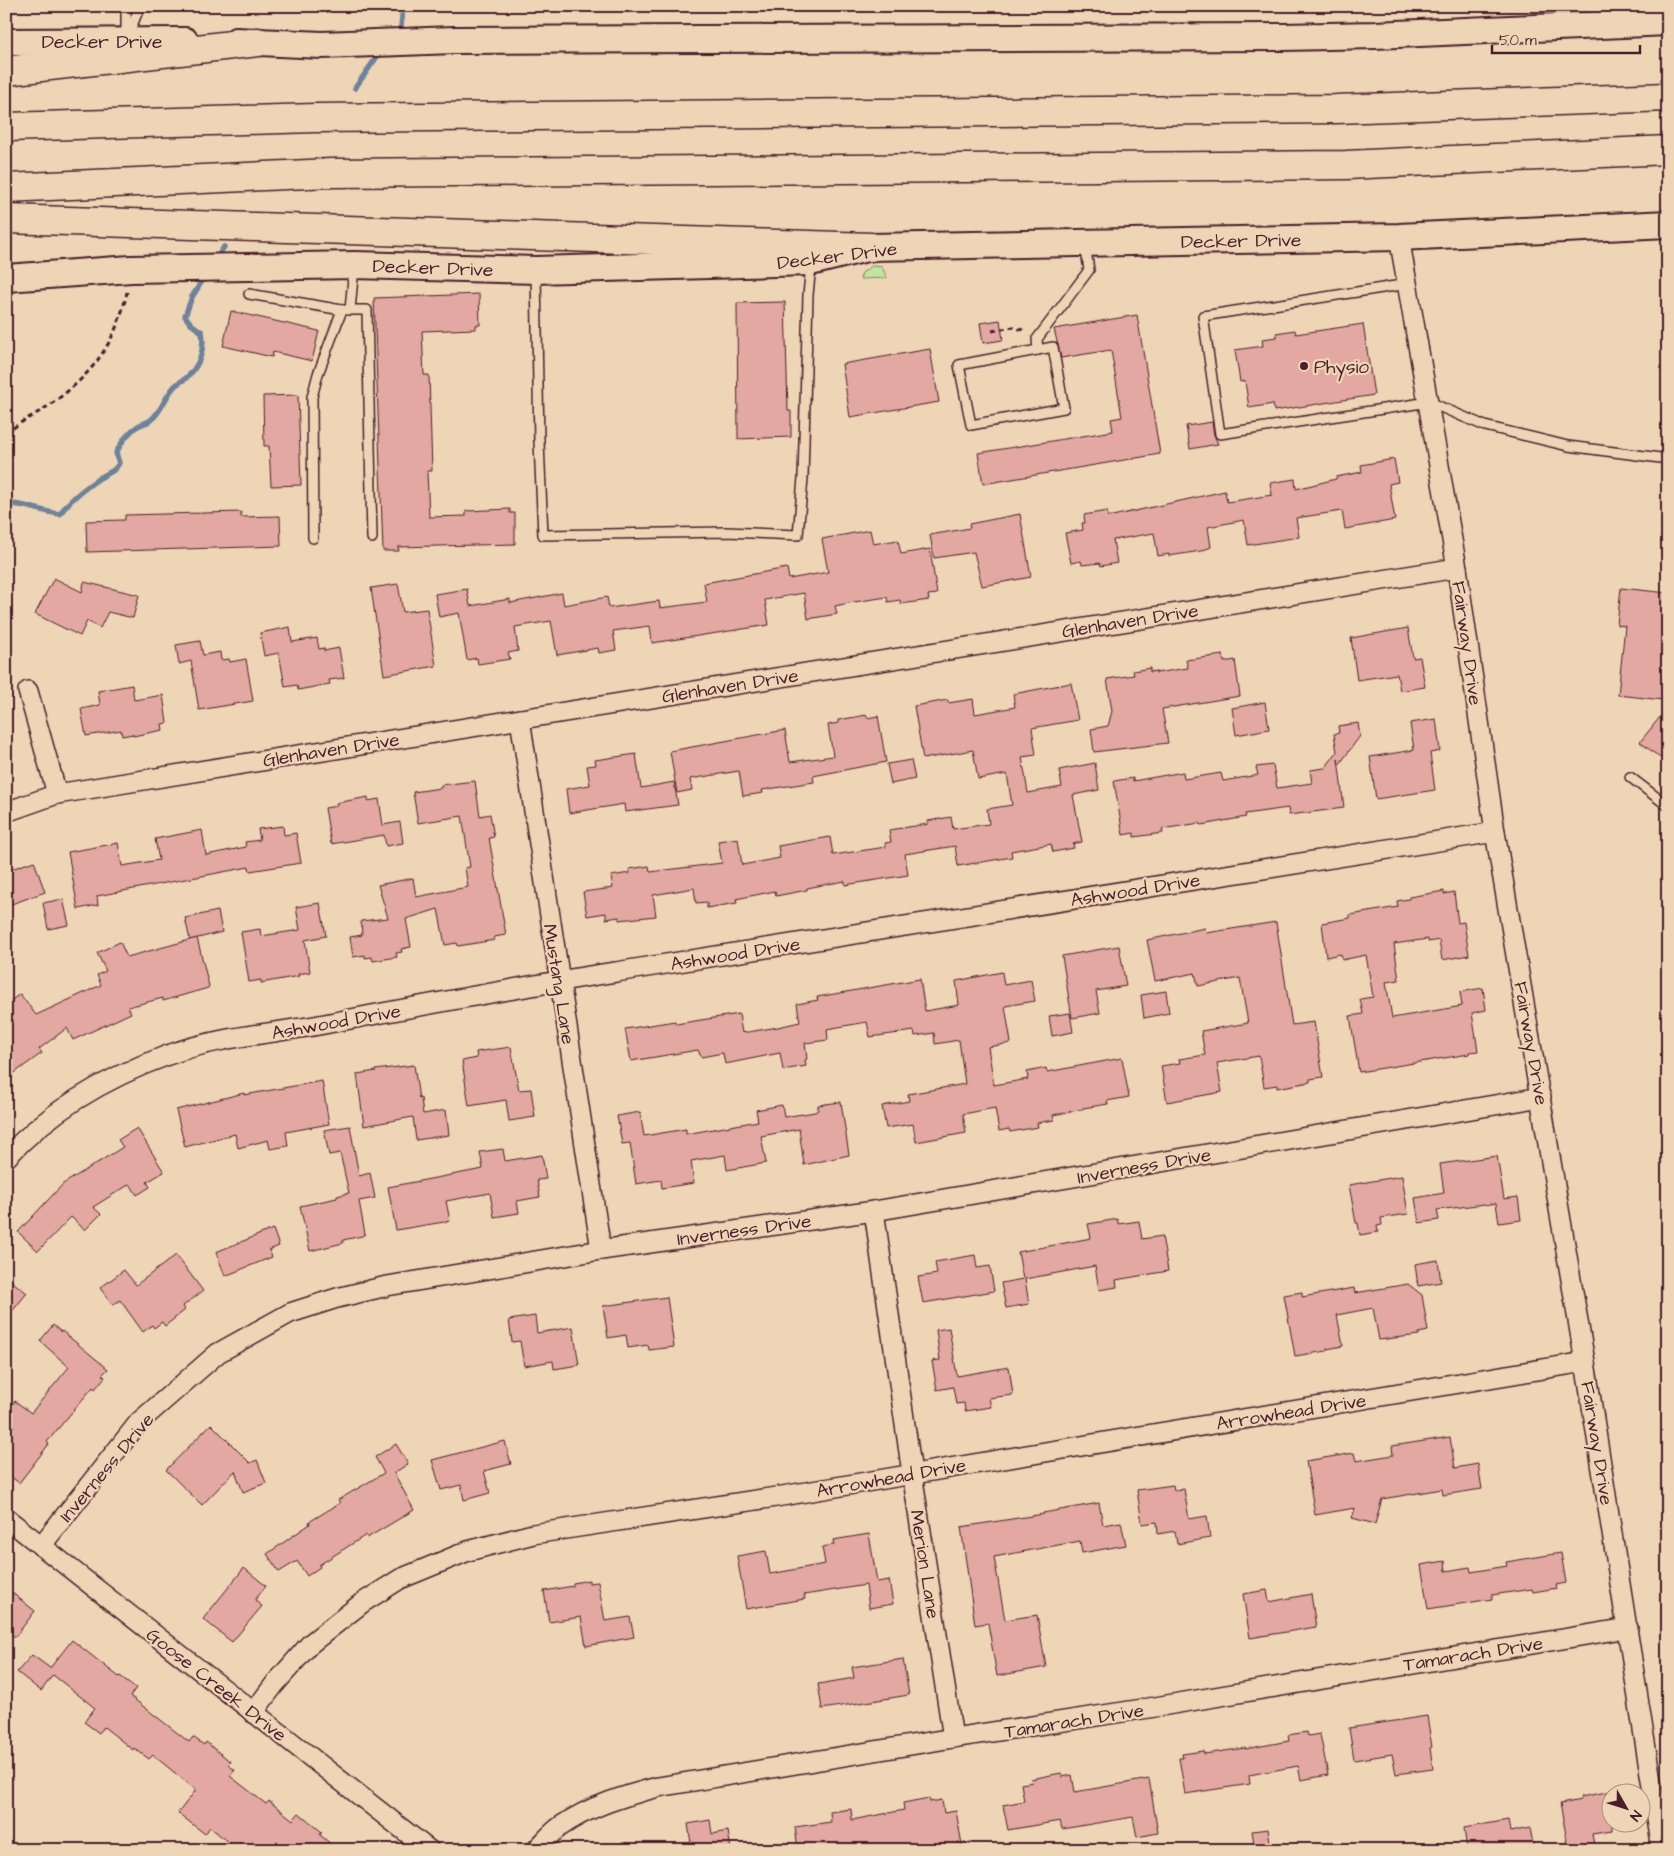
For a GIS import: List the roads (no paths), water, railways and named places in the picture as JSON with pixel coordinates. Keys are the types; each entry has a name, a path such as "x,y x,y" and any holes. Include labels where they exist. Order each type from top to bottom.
{"highway":[{"path":"6,71 258,42"},
{"path":"6,127 315,118 1336,109 1668,98"},
{"path":"6,188 331,173 1346,165 1668,150"},
{"path":"6,220 871,247"}],"main road":[{"name":"Decker Drive","path":"6,42 258,42 322,45 454,40 1284,37 1385,35 1668,22"},
{"name":"Decker Drive","path":"6,278 132,269 354,264 536,270 811,262 871,247 1399,237 1668,224"}],"street":[{"name":"Fairway Drive","path":"1399,237 1457,568 1495,832 1585,1362 1662,1850"},
{"name":"Glenhaven Drive","path":"6,812 57,794 1457,568"},
{"path":"28,691 57,794"},
{"name":"Mustang Lane","path":"520,718 601,1250"},
{"name":"Ashwood Drive","path":"6,1158 39,1128 104,1083 170,1054 212,1041 274,1033 559,981 1495,832"},
{"name":"Inverness Drive","path":"41,1546 138,1422 218,1353 290,1313 337,1298 387,1286 601,1250 874,1211 1541,1097"},
{"name":"Merion Lane","path":"874,1211 953,1738"},
{"name":"Arrowhead Drive","path":"253,1713 274,1684 310,1644 362,1603 400,1579 468,1551 533,1534 776,1497 1585,1362"},
{"name":"Goose Creek Drive","path":"6,1518 429,1850"},
{"name":"Tamarach Drive","path":"536,1850 559,1827 583,1812 629,1795 658,1787 1628,1628"}],"lane":[{"path":"126,6 126,41"},
{"path":"126,41 140,6"},
{"path":"1038,350 1037,339 1089,270 1085,244"},
{"path":"536,270 539,442 543,535 726,532 798,535 803,478 808,295 811,262"},
{"path":"313,538 312,397 318,374 346,310 354,264"},
{"path":"1408,284 1203,316 1220,434 1429,402 1485,426 1568,446 1668,460"},
{"path":"249,294 346,310 367,310 372,538"},
{"path":"1053,347 1064,408 971,425 959,365 1038,350 1053,347"},
{"path":"1630,776 1668,806"}],"waterway":[{"path":"395,34 401,27 403,6"},
{"path":"355,88 381,51"},
{"path":"215,260 224,247"},
{"path":"6,504 20,505 60,514 82,491 115,468 119,463 116,453 125,438 134,428 149,421 155,415 175,386 191,373 198,362 203,344 202,332 191,324 185,316 192,297 205,276"}],"place":[{"name":"Physio","path":"1304,366"}]}
